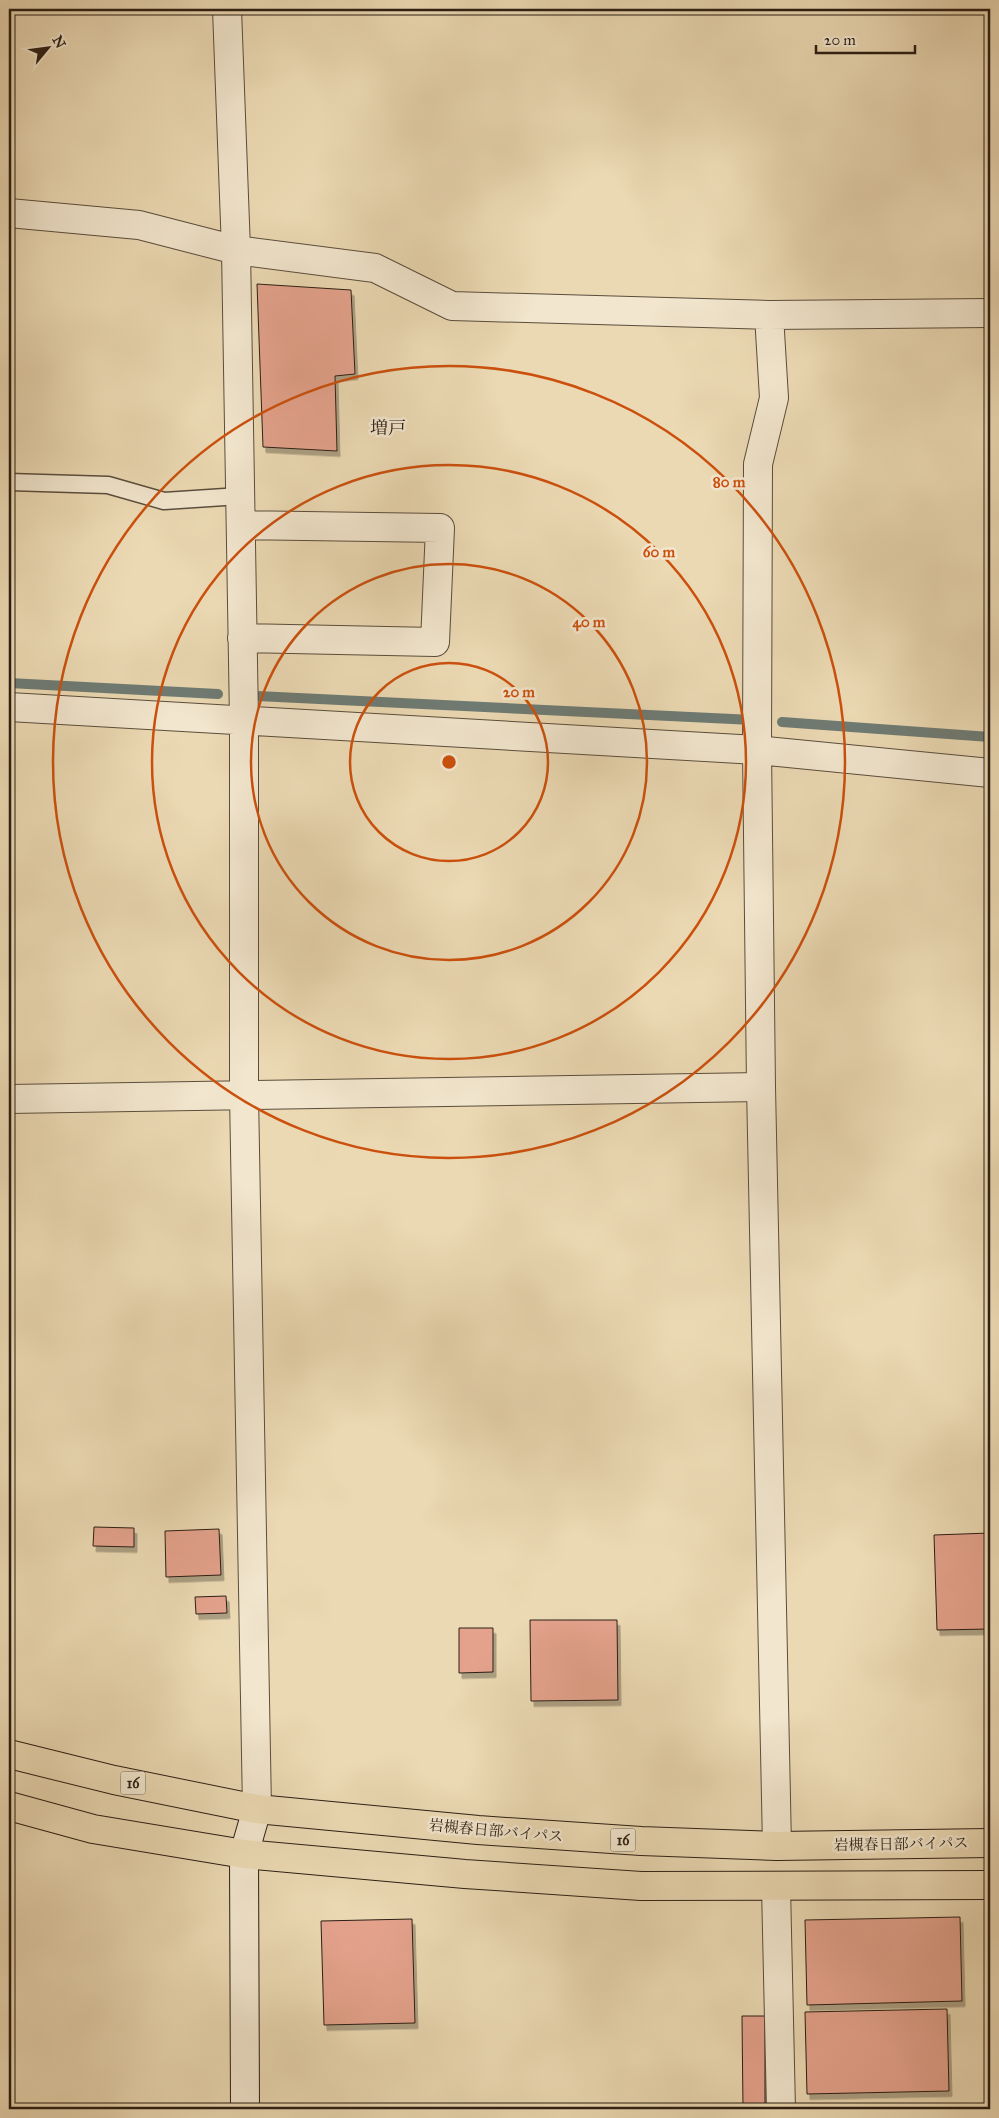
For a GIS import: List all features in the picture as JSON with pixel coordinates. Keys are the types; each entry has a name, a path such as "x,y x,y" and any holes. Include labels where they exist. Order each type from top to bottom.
{"highway":[{"name":"岩槻春日部バイパス","path":"9,1754 114,1780 257,1809 478,1830 641,1842 777,1846 990,1843"},
{"path":"9,1806 93,1829 244,1854 456,1873 641,1886 990,1885"}],"street":[{"path":"227,9 236,250 241,525 244,720 244,1095 257,1809 244,1854 245,2109"},
{"path":"9,213 138,225 236,250 375,268 452,306 769,315 990,313"},
{"path":"769,315 774,398 758,464 758,750 761,1087 777,1846"},
{"path":"241,525 440,528 435,642 242,638"},
{"path":"9,707 758,750 990,774"},
{"path":"9,1099 761,1087"},
{"path":"776,1887 781,2109"}],"lane":[{"path":"9,482 108,485 164,501 240,496"}],"building":[{"path":"257,284 351,290 355,374 335,376 337,451 263,447"},
{"path":"94,1527 134,1528 134,1547 93,1546"},
{"path":"219,1529 221,1575 166,1577 165,1531"},
{"path":"990,1533 990,1629 937,1630 934,1535"},
{"path":"226,1596 227,1613 196,1614 195,1597"},
{"path":"530,1620 617,1620 618,1700 531,1701"},
{"path":"459,1628 493,1628 493,1672 459,1673"},
{"path":"960,1917 962,2001 807,2005 805,1920"},
{"path":"412,1919 415,2023 324,2025 321,1921"},
{"path":"947,2009 949,2091 807,2094 805,2012"},
{"path":"742,2016 765,2016 765,2109 743,2109"}],"waterway":[{"path":"9,683 218,694"},
{"path":"257,696 753,720"},
{"path":"782,722 990,737"}],"district":[{"name":"増戸","path":"388,428"}]}
